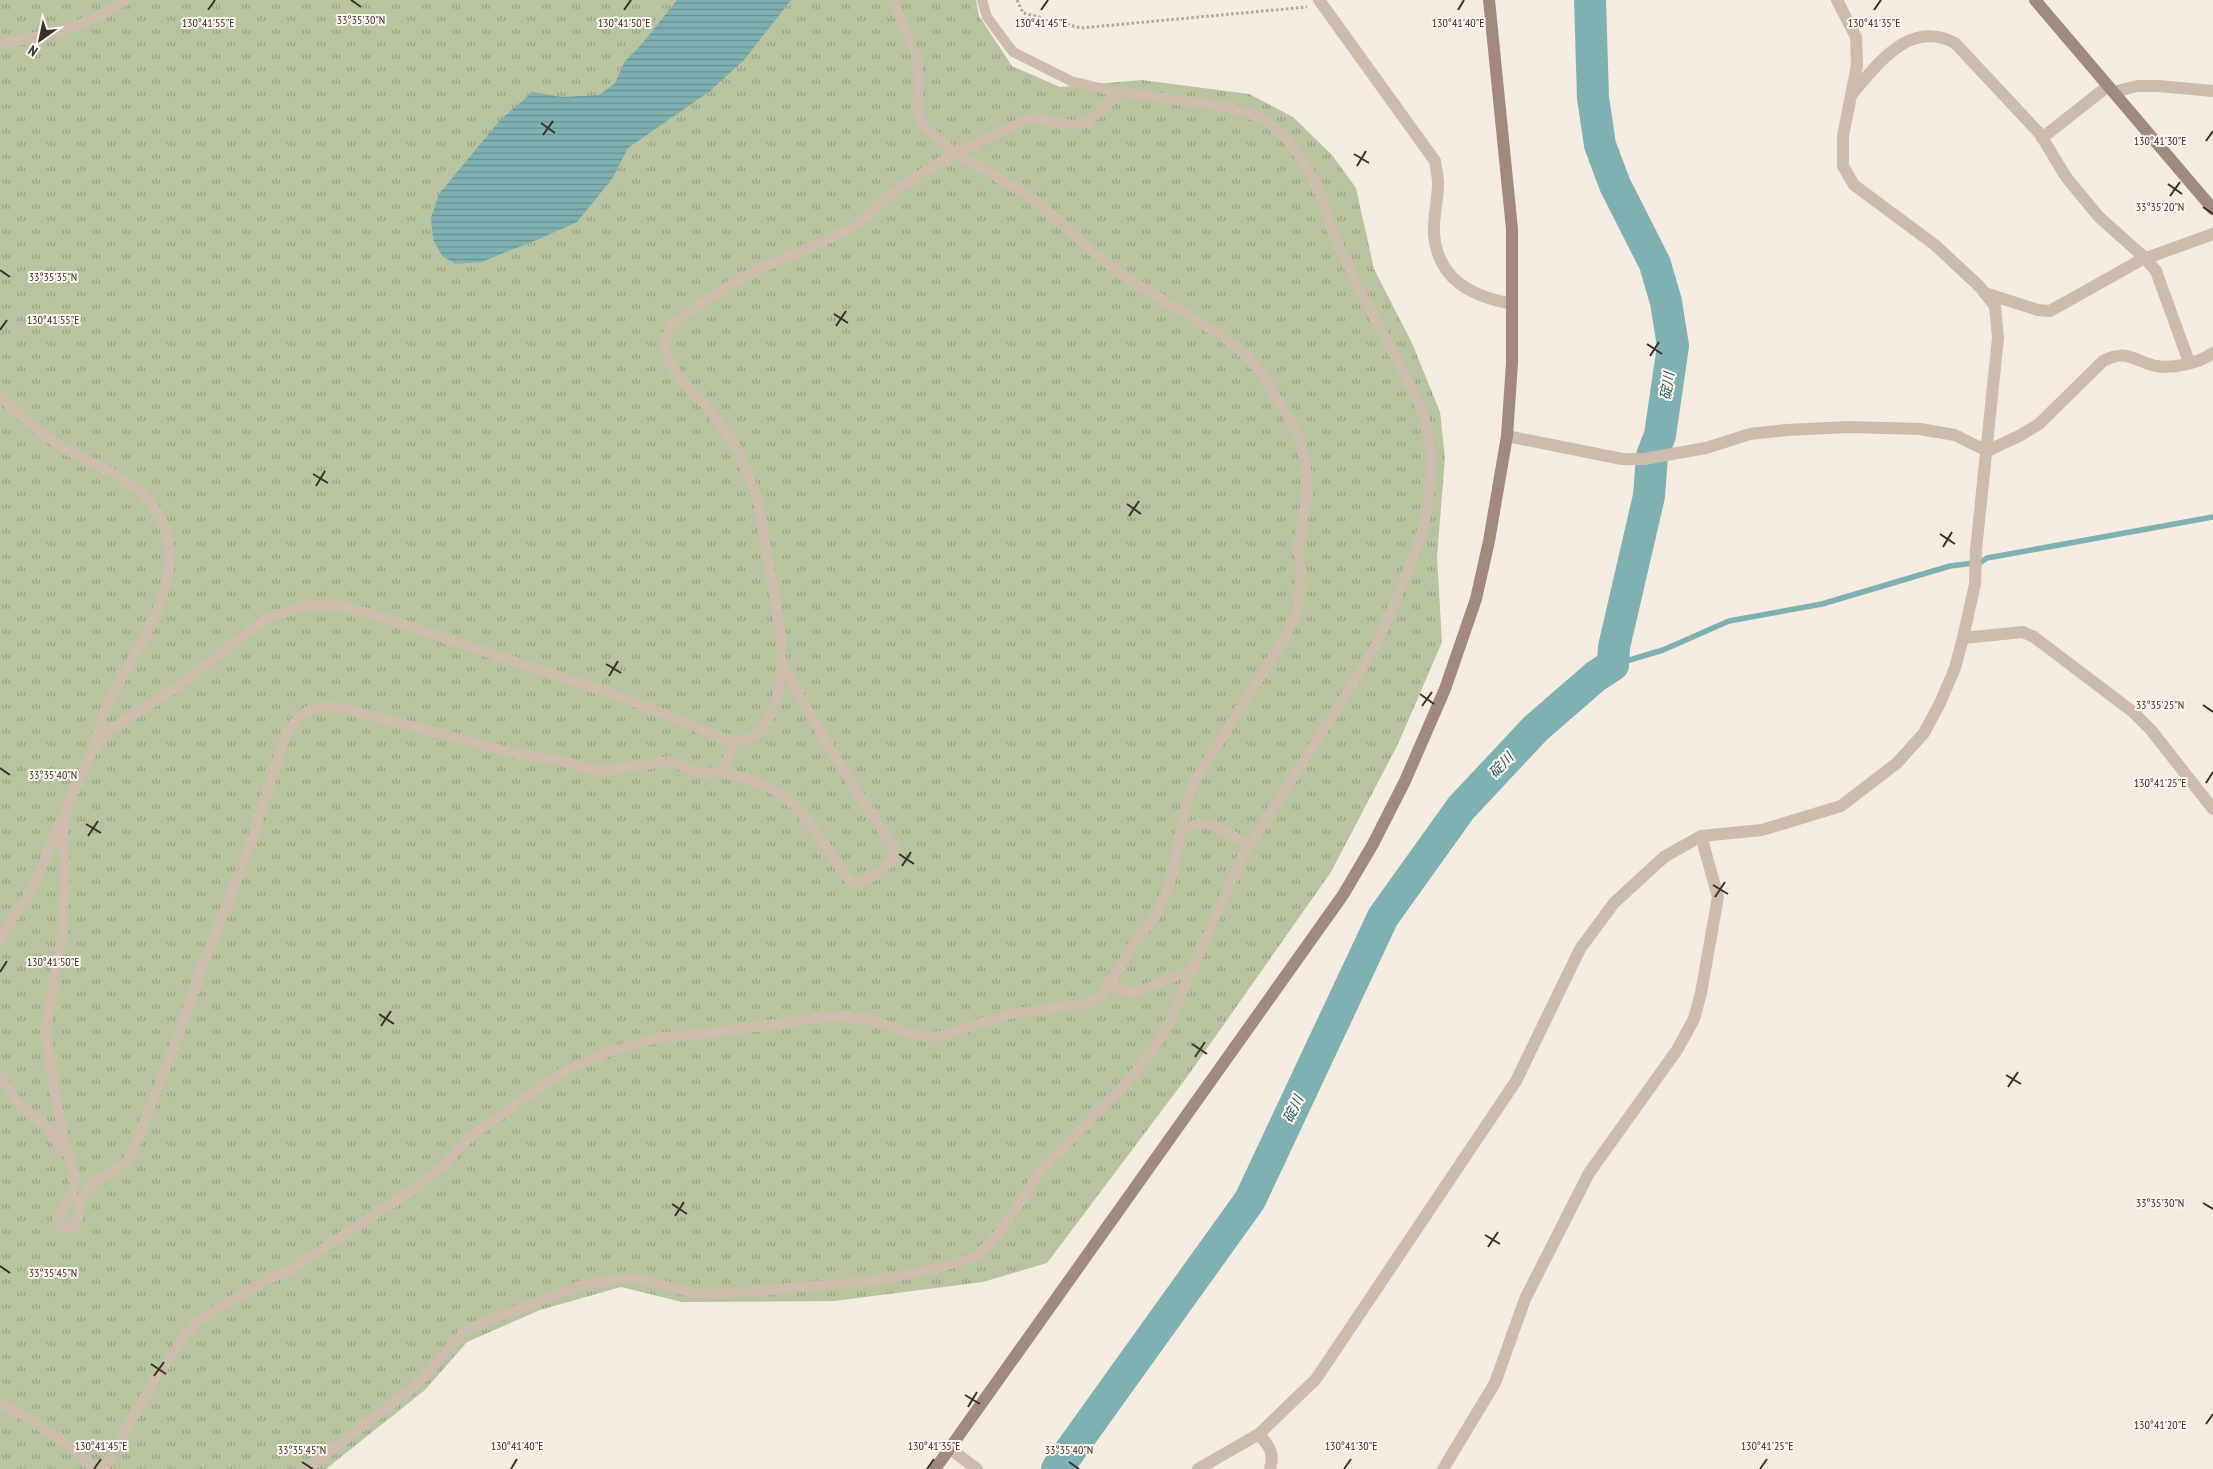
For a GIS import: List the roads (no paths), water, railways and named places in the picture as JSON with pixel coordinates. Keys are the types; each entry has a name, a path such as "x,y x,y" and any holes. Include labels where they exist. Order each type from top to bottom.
{"street":[{"path":"935,1469 948,1448 1343,895 1373,844 1404,781 1445,689 1476,600 1490,542 1507,436 1512,363 1512,229 1489,0"},
{"path":"1198,1469 1259,1434 1316,1379 1461,1166 1516,1081 1580,949 1614,903 1664,857 1701,836 1762,830 1840,806 1897,763 1924,733 1940,703 1955,668 1975,584 1976,550 1998,338 1995,306 1985,293 1935,245 1854,185 1843,166 1843,136 1856,65 1856,37 1837,0"},
{"path":"2035,0 2213,209"},
{"path":"1321,3 1435,161 1438,182 1434,232 1438,258 1448,272 1467,289 1488,299 1512,304"},
{"path":"1850,96 1886,54 1900,44 1916,38 1933,36 1947,38 1955,43 1993,81 2042,138 2066,177 2099,217 2145,258 2156,271 2162,283 2174,324 2189,362"},
{"path":"2042,138 2111,89 2158,86 2213,91"},
{"path":"1985,293 2038,310 2050,311 2145,258 2213,234"},
{"path":"1987,451 2039,424 2103,361 2115,355 2127,355 2156,366 2174,366 2213,353"},
{"path":"1507,436 1622,459 1644,459 1706,448 1750,434 1849,427 1920,430 1956,436 1987,451"},
{"path":"1963,638 2023,632 2034,637 2134,712 2151,730 2213,809"},
{"path":"1443,1469 1494,1383 1525,1299 1589,1173 1677,1050 1694,1019 1701,993 1718,897 1701,836"},
{"path":"1259,1434 1271,1448 1273,1459 1270,1469"},
{"path":"948,1448 977,1469"}],"lane":[{"path":"0,44 71,28 116,7 126,0"},
{"path":"104,1469 163,1368 186,1333 198,1321 266,1280 288,1271 413,1190 443,1166 471,1136 564,1072 605,1053 657,1038 736,1030 830,1016 869,1019 917,1035 941,1036 1010,1014 1089,1003 1103,993 1134,944 1156,915 1169,886 1183,830 1188,798 1196,779 1284,639 1297,612 1301,575 1298,548 1307,494 1306,464 1298,434 1264,377 1247,356 1224,337 1123,275 1097,255 1030,196 955,153 922,123 918,111 919,76 917,58 893,0"},
{"path":"306,1469 414,1387 466,1331 482,1323 585,1284 620,1279 640,1279 700,1295 721,1294 871,1282 929,1270 977,1255 1002,1230 1041,1170 1126,1083 1152,1051 1167,1027 1241,859 1377,643 1416,553 1428,507 1432,457 1424,415 1404,373 1358,288 1331,229 1323,200 1305,164 1287,138 1264,119 1228,107 1120,92 1071,81 1013,52 987,18 982,0"},
{"path":"92,752 110,730 177,688 265,620 304,605 336,605 369,612 622,697 725,739 744,741 762,730 775,707 781,678 781,636 757,496 736,446 704,404 681,380 668,359 664,343 671,325 712,296 749,274 852,228 899,188 955,153 1031,118 1071,125 1087,123 1120,92"},
{"path":"0,397 40,432 62,447 118,475 140,491 156,512 168,536 170,565 163,595 149,632 110,698 102,717 92,752 32,888 0,942"},
{"path":"718,771 767,787 792,803 848,879 854,883 864,881 890,863 894,856 894,848 865,807 814,724 781,662"},
{"path":"66,809 63,829 65,870 63,930 45,1034 64,1143 74,1178 75,1198 94,1183 127,1162 135,1146 252,840 282,745 290,726 302,715 312,709 328,706 370,715 517,754 562,761 588,770 601,771 670,761 697,772 709,774 718,771 726,762 736,740"},
{"path":"1183,830 1192,824 1202,822 1250,845"},
{"path":"1115,974 1114,984 1120,990 1129,993 1150,989 1177,974 1194,968"},
{"path":"0,1075 15,1099 47,1128 70,1160"},
{"path":"0,1403 69,1446 95,1469"}],"water":[{"path":"677,0 791,0 744,60 710,91 628,148 612,179 577,222 481,262 456,264 442,256 433,239 431,218 439,194 501,119 533,92 562,97 599,95 615,83 625,61 641,45"}],"waterway":[{"name":"碇川","path":"1057,1469 1250,1200 1383,917 1461,808 1536,728 1596,676 1613,665 1614,647 1649,496 1652,456 1660,435 1673,346 1666,302 1655,264 1615,185 1600,145 1593,98 1590,0"},
{"path":"1613,665 1663,650 1729,621 1822,604 1950,566 1981,562 1987,558 2213,517"}]}
